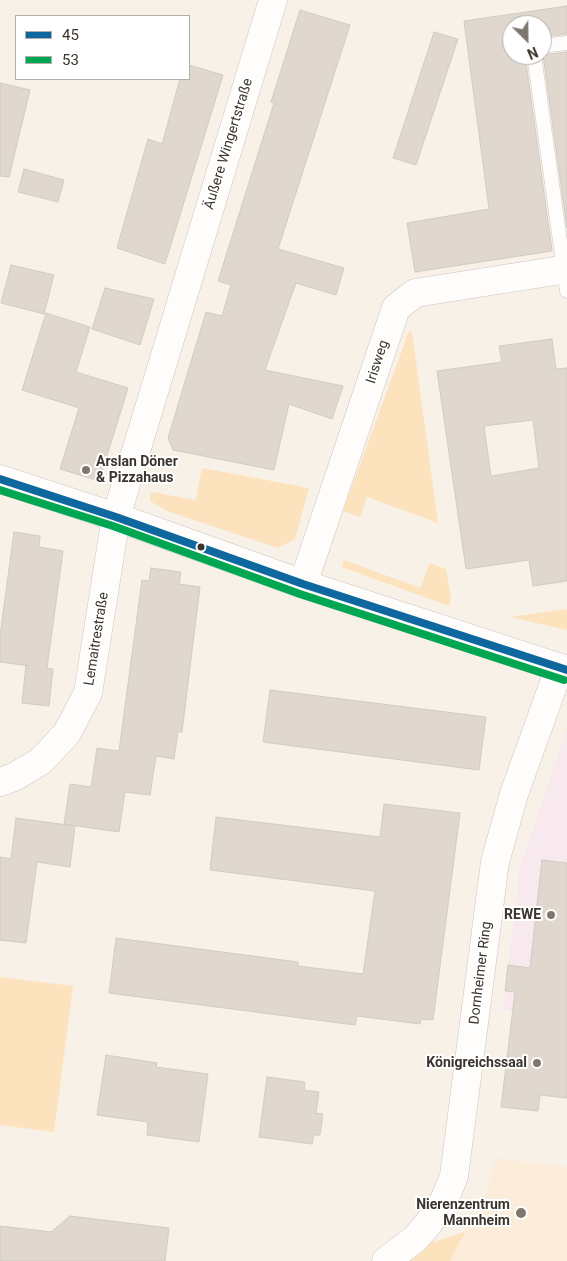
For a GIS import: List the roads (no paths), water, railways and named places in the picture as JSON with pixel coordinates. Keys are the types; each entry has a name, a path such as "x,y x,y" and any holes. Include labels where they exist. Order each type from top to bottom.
{"street":[{"name":"Äußere Wingertstraße","path":"116,517 273,0"},
{"name":"Irisweg","path":"303,584 396,308 415,293 566,277"},
{"path":"0,479 116,517 303,584 563,669"},
{"name":"Lemaitrestraße","path":"0,782 14,777 41,761 67,733 88,693 116,517"},
{"name":"Dornheimer Ring","path":"386,1261 415,1239 428,1224 444,1201 454,1176 496,862 514,794 563,669"}],"lane":[{"path":"552,45 567,43"},
{"path":"535,65 566,277"},
{"path":"554,198 567,208"}],"place":[{"name":"Arslan Döner & Pizzahaus","path":"86,470"},
{"name":"REWE","path":"551,915"},
{"name":"Königreichssaal","path":"537,1063"},
{"name":"Nierenzentrum Mannheim","path":"521,1213"}]}
